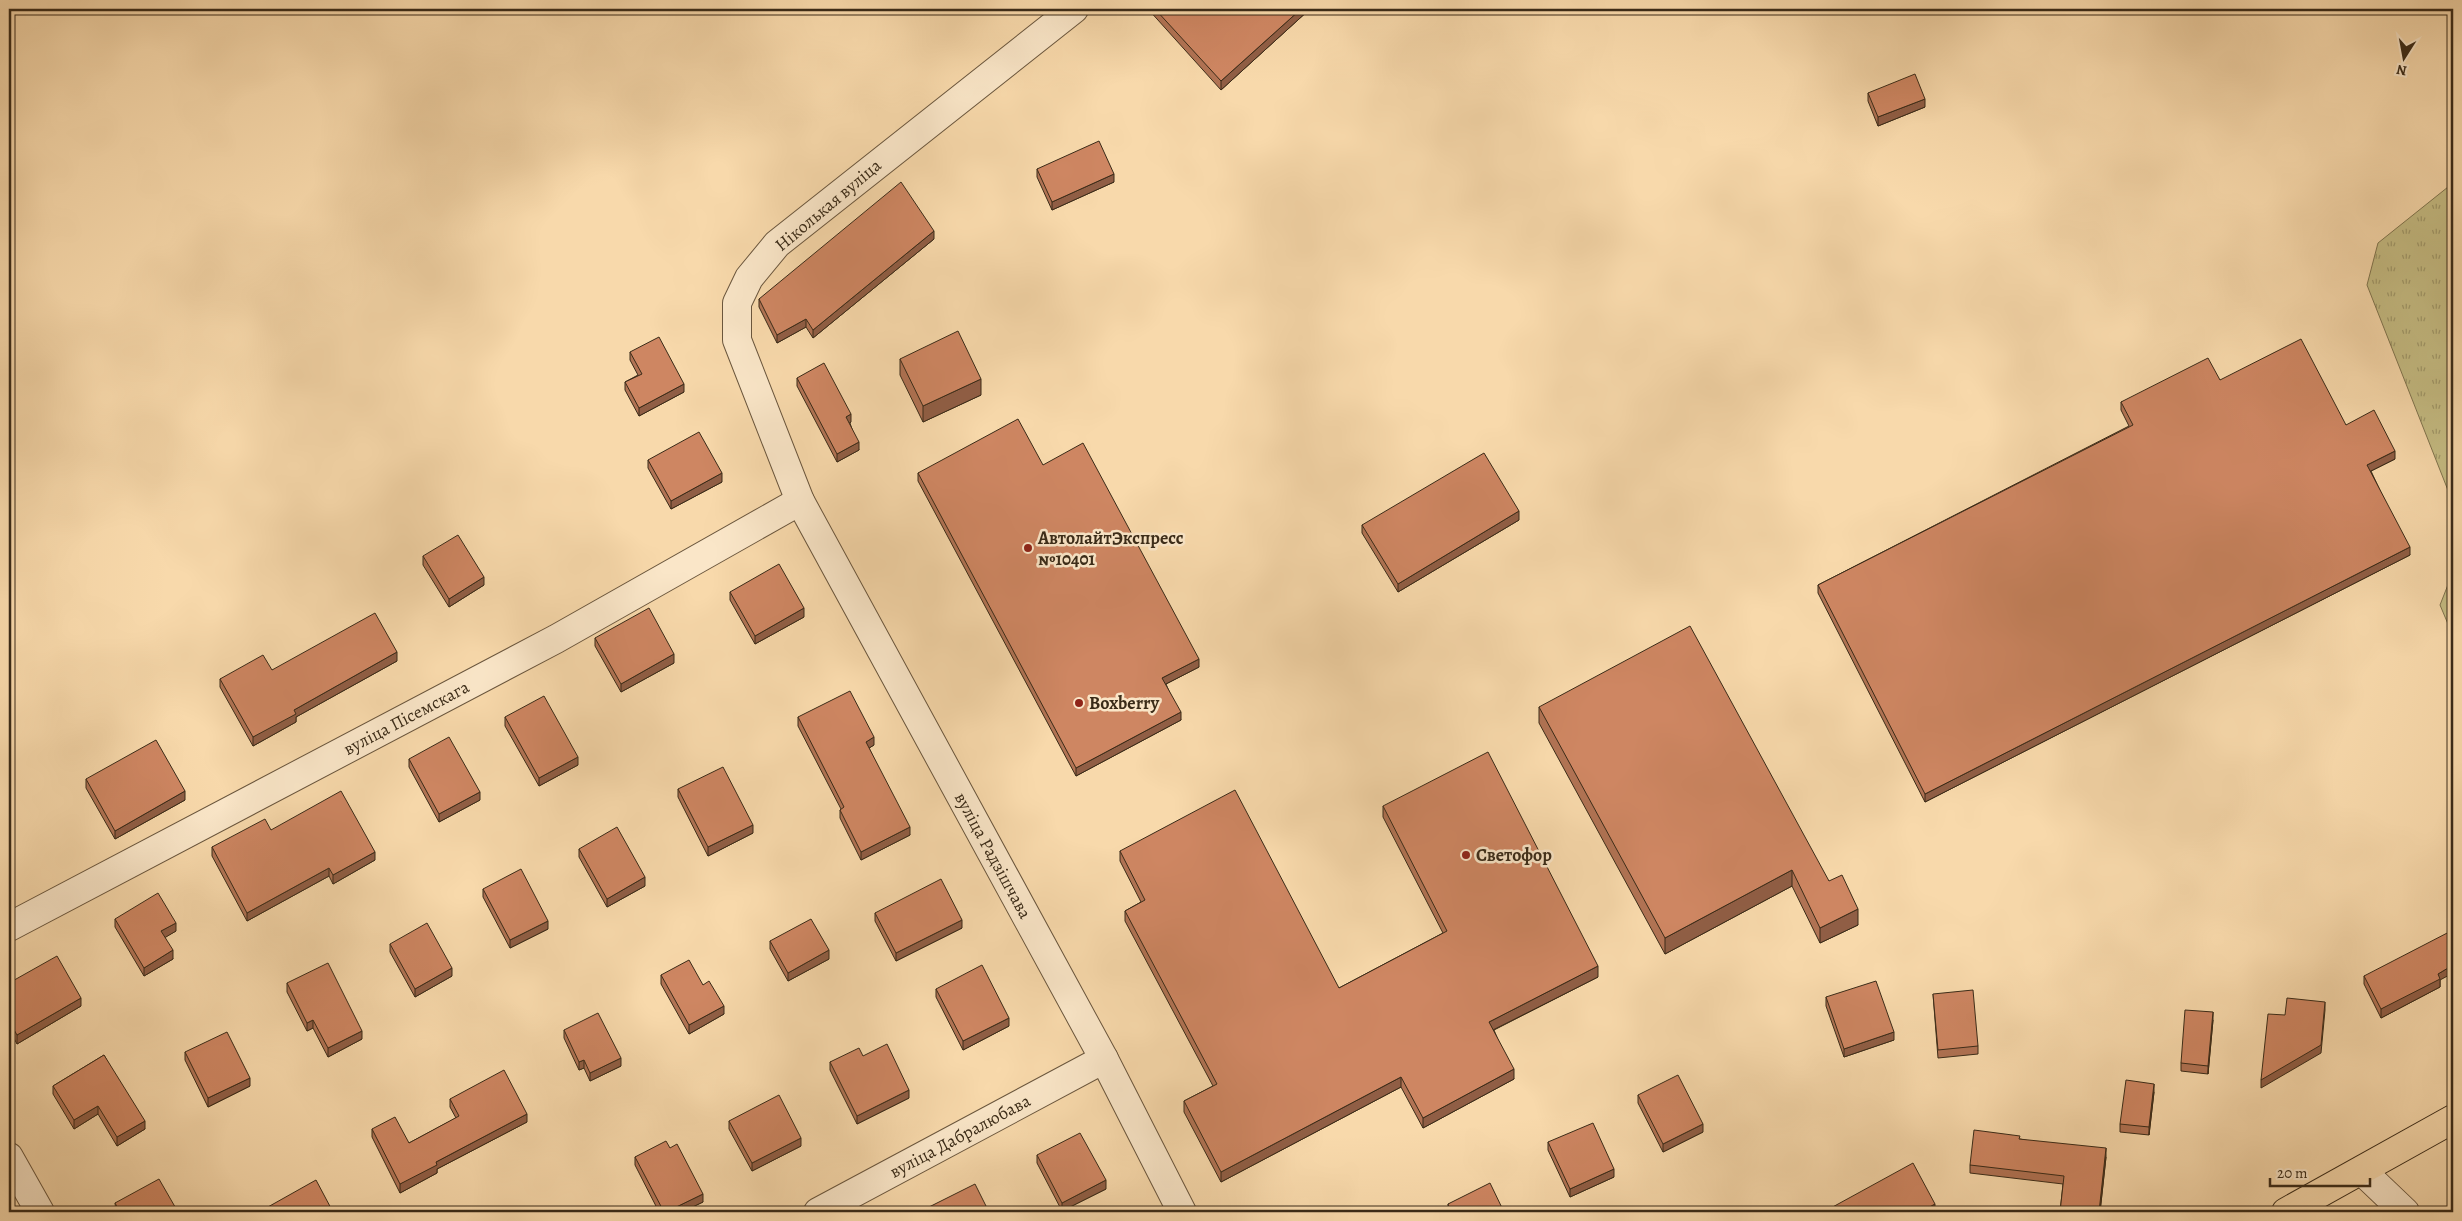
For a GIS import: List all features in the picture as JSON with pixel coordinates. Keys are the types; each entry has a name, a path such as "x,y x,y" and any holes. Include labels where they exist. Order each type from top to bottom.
{"main road":[{"path":"2286,1212 2453,1119"}],"street":[{"name":"Ніколькая вуліца","path":"800,501 737,340 737,302 749,278 785,238 1074,9"},
{"name":"вуліца Пісемскага","path":"9,927 556,639 800,501"},
{"name":"вуліца Радзішчава","path":"800,501 1104,1059 1182,1212"},
{"name":"вуліца Дабралюбава","path":"818,1212 1104,1059"},
{"path":"9,1157 40,1212"},
{"path":"2362,1171 2405,1212"}],"green space":[{"path":"2453,183 2453,503 2367,285 2378,243"},
{"path":"2453,572 2453,621 2448,624 2440,605"}],"building":[{"path":"1155,9 1301,9 1221,81"},
{"path":"1915,74 1925,99 1878,117 1868,93"},
{"path":"1099,141 1114,174 1052,202 1037,169"},
{"path":"901,182 934,231 813,330 806,319 777,335 759,299"},
{"path":"958,331 981,379 923,406 900,359"},
{"path":"659,337 684,384 639,408 625,382 642,374 630,352"},
{"path":"2301,339 2346,425 2374,410 2395,451 2367,465 2410,547 1925,794 1818,585 2133,425 2121,402 2208,358 2220,380"},
{"path":"824,363 851,414 846,417 859,442 837,454 797,378"},
{"path":"1018,419 1043,465 1083,443 1199,659 1162,678 1181,712 1076,768 918,473"},
{"path":"699,432 722,473 671,501 648,460"},
{"path":"1484,453 1519,511 1398,584 1362,525"},
{"path":"458,535 484,577 449,599 423,556"},
{"path":"779,564 804,608 755,636 730,592"},
{"path":"649,608 674,654 621,684 595,638"},
{"path":"375,613 397,652 294,710 296,714 253,737 220,679 263,655 272,670"},
{"path":"1690,626 1829,881 1842,875 1858,909 1820,928 1792,870 1665,938 1539,707"},
{"path":"850,691 874,737 866,742 910,827 861,852 840,810 844,807 798,717"},
{"path":"544,696 578,757 539,778 505,717"},
{"path":"449,737 480,792 439,814 409,759"},
{"path":"156,740 185,791 115,831 86,779"},
{"path":"1488,752 1598,966 1489,1022 1514,1069 1423,1118 1401,1077 1221,1172 1184,1101 1217,1084 1125,911 1145,900 1120,851 1235,790 1339,988 1447,931 1383,806"},
{"path":"723,767 753,825 708,847 678,789"},
{"path":"341,791 375,852 333,875 329,868 247,913 212,847 265,819 271,830"},
{"path":"617,827 645,877 607,899 579,849"},
{"path":"521,869 548,921 510,940 483,889"},
{"path":"941,879 962,920 896,953 875,913"},
{"path":"158,893 176,923 161,931 173,950 144,968 115,919"},
{"path":"811,919 829,950 788,973 770,941"},
{"path":"427,923 452,968 415,989 390,944"},
{"path":"2453,930 2453,965 2438,974 2440,979 2381,1009 2364,976"},
{"path":"57,956 81,998 17,1035 9,1021 9,983"},
{"path":"689,960 703,985 709,981 724,1006 689,1025 661,975"},
{"path":"328,963 362,1031 328,1048 313,1020 307,1023 287,983"},
{"path":"982,965 1009,1018 963,1041 936,989"},
{"path":"1876,981 1894,1032 1844,1049 1826,997"},
{"path":"1973,990 1978,1046 1938,1050 1933,994"},
{"path":"2287,998 2325,1002 2321,1045 2261,1080 2268,1014 2285,1015"},
{"path":"2185,1010 2213,1012 2208,1066 2181,1063"},
{"path":"598,1013 621,1058 590,1073 584,1060 579,1062 564,1030"},
{"path":"227,1032 250,1078 208,1098 185,1052"},
{"path":"887,1044 909,1090 857,1116 830,1062 859,1048 863,1056"},
{"path":"104,1055 145,1121 117,1137 98,1106 74,1120 53,1086"},
{"path":"504,1070 527,1114 436,1162 437,1165 400,1184 372,1129 395,1117 409,1143 459,1116 450,1099"},
{"path":"1678,1075 1703,1124 1663,1144 1638,1095"},
{"path":"2126,1080 2154,1084 2149,1127 2120,1124"},
{"path":"779,1095 801,1138 752,1163 729,1121"},
{"path":"1593,1123 1614,1169 1570,1189 1548,1142"},
{"path":"1974,1130 2020,1136 2019,1139 2106,1148 2099,1212 2060,1212 2064,1176 1970,1165"},
{"path":"1080,1133 1106,1180 1062,1203 1037,1155"},
{"path":"666,1141 670,1148 677,1144 703,1194 664,1212 635,1157"},
{"path":"1913,1163 1935,1204 1920,1212 1831,1212 1829,1209"},
{"path":"159,1179 178,1212 120,1212 115,1203"},
{"path":"316,1180 333,1212 259,1212"},
{"path":"1490,1183 1504,1212 1451,1212 1448,1204"},
{"path":"975,1184 989,1212 932,1212 929,1207"}],"place":[{"name":"АвтолайтЭкспресс №10401","path":"1028,548"},
{"name":"Boxberry","path":"1079,703"},
{"name":"Светофор","path":"1466,855"}]}
